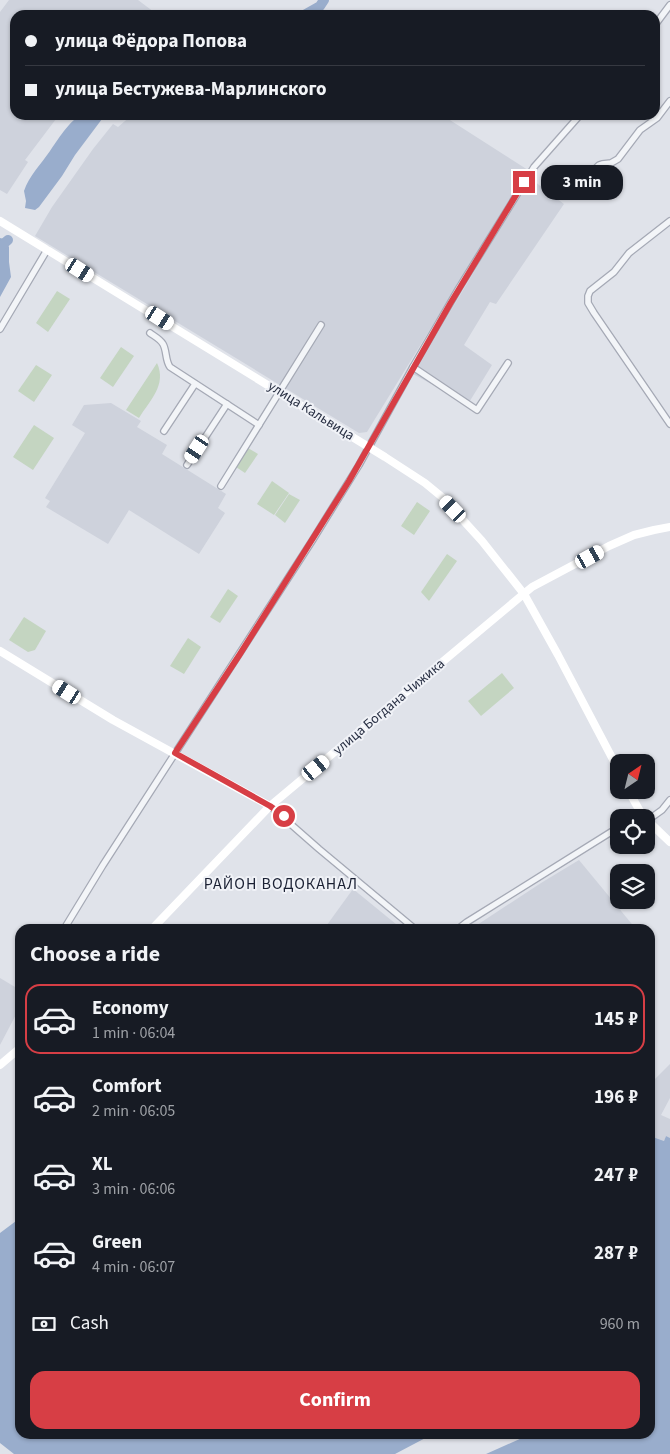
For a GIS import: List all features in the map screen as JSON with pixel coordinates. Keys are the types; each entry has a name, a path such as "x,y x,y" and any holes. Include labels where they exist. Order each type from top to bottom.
{"street":[{"path":"660,18 670,5"},
{"path":"660,115 670,102"},
{"path":"67,924 312,541 369,447 459,288 534,168 576,120"},
{"path":"580,184 599,165 611,163 618,159 640,130 655,120"},
{"path":"670,221 629,253 619,268 590,291 588,296 588,303 594,313 670,424"},
{"name":"улица Кальвица","path":"0,222 369,447 425,483 442,497 482,540 524,594 610,754"},
{"path":"0,329 47,250"},
{"path":"221,486 321,325"},
{"path":"150,333 163,344 167,363 170,367 259,425"},
{"path":"413,367 478,410 508,363"},
{"path":"164,431 195,384"},
{"path":"187,465 227,404"},
{"name":"улица Богдана Чижика","path":"157,924 270,806 532,587 609,546 634,535 670,527"},
{"path":"0,651 82,702 270,806 408,924"},
{"path":"655,813 662,810 670,800"},
{"path":"655,829 670,842"},
{"path":"464,924 610,833"},
{"path":"0,1065 15,1052"}],"shaded area":[{"path":"9,0 138,0 151,10 10,10 10,120 55,120 25,160 28,162 7,194 0,190 0,12"},
{"path":"126,120 450,120 528,170 367,432 359,433 35,236 52,207 93,149 113,124 118,127"},
{"path":"530,178 564,204 496,304 490,302 464,345 492,365 468,404 413,374"},
{"path":"111,403 141,421 137,427 167,445 162,454 226,494 218,508 225,513 199,554 129,510 108,544 46,507 50,501 45,498 85,433 72,425 84,405"},
{"path":"579,860 610,898 610,909 619,909 632,924 479,924"},
{"path":"353,889 396,924 328,924"},
{"path":"0,978 15,987 15,1016 0,1045"},
{"path":"670,1064 670,1098 661,1115 670,1119 670,1138 666,1136 664,1141 655,1138 655,1079"}],"green space":[{"path":"57,291 70,299 48,332 36,323"},
{"path":"121,347 134,356 113,387 100,378"},
{"path":"157,363 160,371 159,385 139,418 126,410"},
{"path":"36,365 52,375 34,402 18,391"},
{"path":"34,425 54,438 33,470 13,457"},
{"path":"248,448 258,454 245,473 236,467"},
{"path":"272,481 289,493 274,515 257,504"},
{"path":"289,494 300,500 285,523 275,515"},
{"path":"417,502 430,511 414,535 401,526"},
{"path":"447,554 457,561 429,601 421,592"},
{"path":"228,589 238,596 220,623 210,617"},
{"path":"24,617 46,631 35,650 28,652 9,640"},
{"path":"188,638 201,647 184,674 170,666"},
{"path":"502,673 514,688 481,716 468,701"}],"water":[{"path":"74,120 101,120 39,207 35,210 25,208 24,191 29,180"},
{"path":"0,238 4,239 9,247 11,277 0,297"},
{"path":"666,1136 670,1138 670,1454 486,1454 520,1439 655,1439 655,1138 664,1141"},
{"path":"15,1222 15,1439 424,1439 395,1454 14,1454 0,1443 0,1233"}],"waterway":[{"path":"313,10 320,6 324,0"},
{"path":"0,247 8,240"}],"district":[{"name":"РАЙОН ВОДОКАНАЛ","path":"281,884"}],"route":[{"path":"284,816 270,806 175,753 349,481 413,367 524,182"}]}
